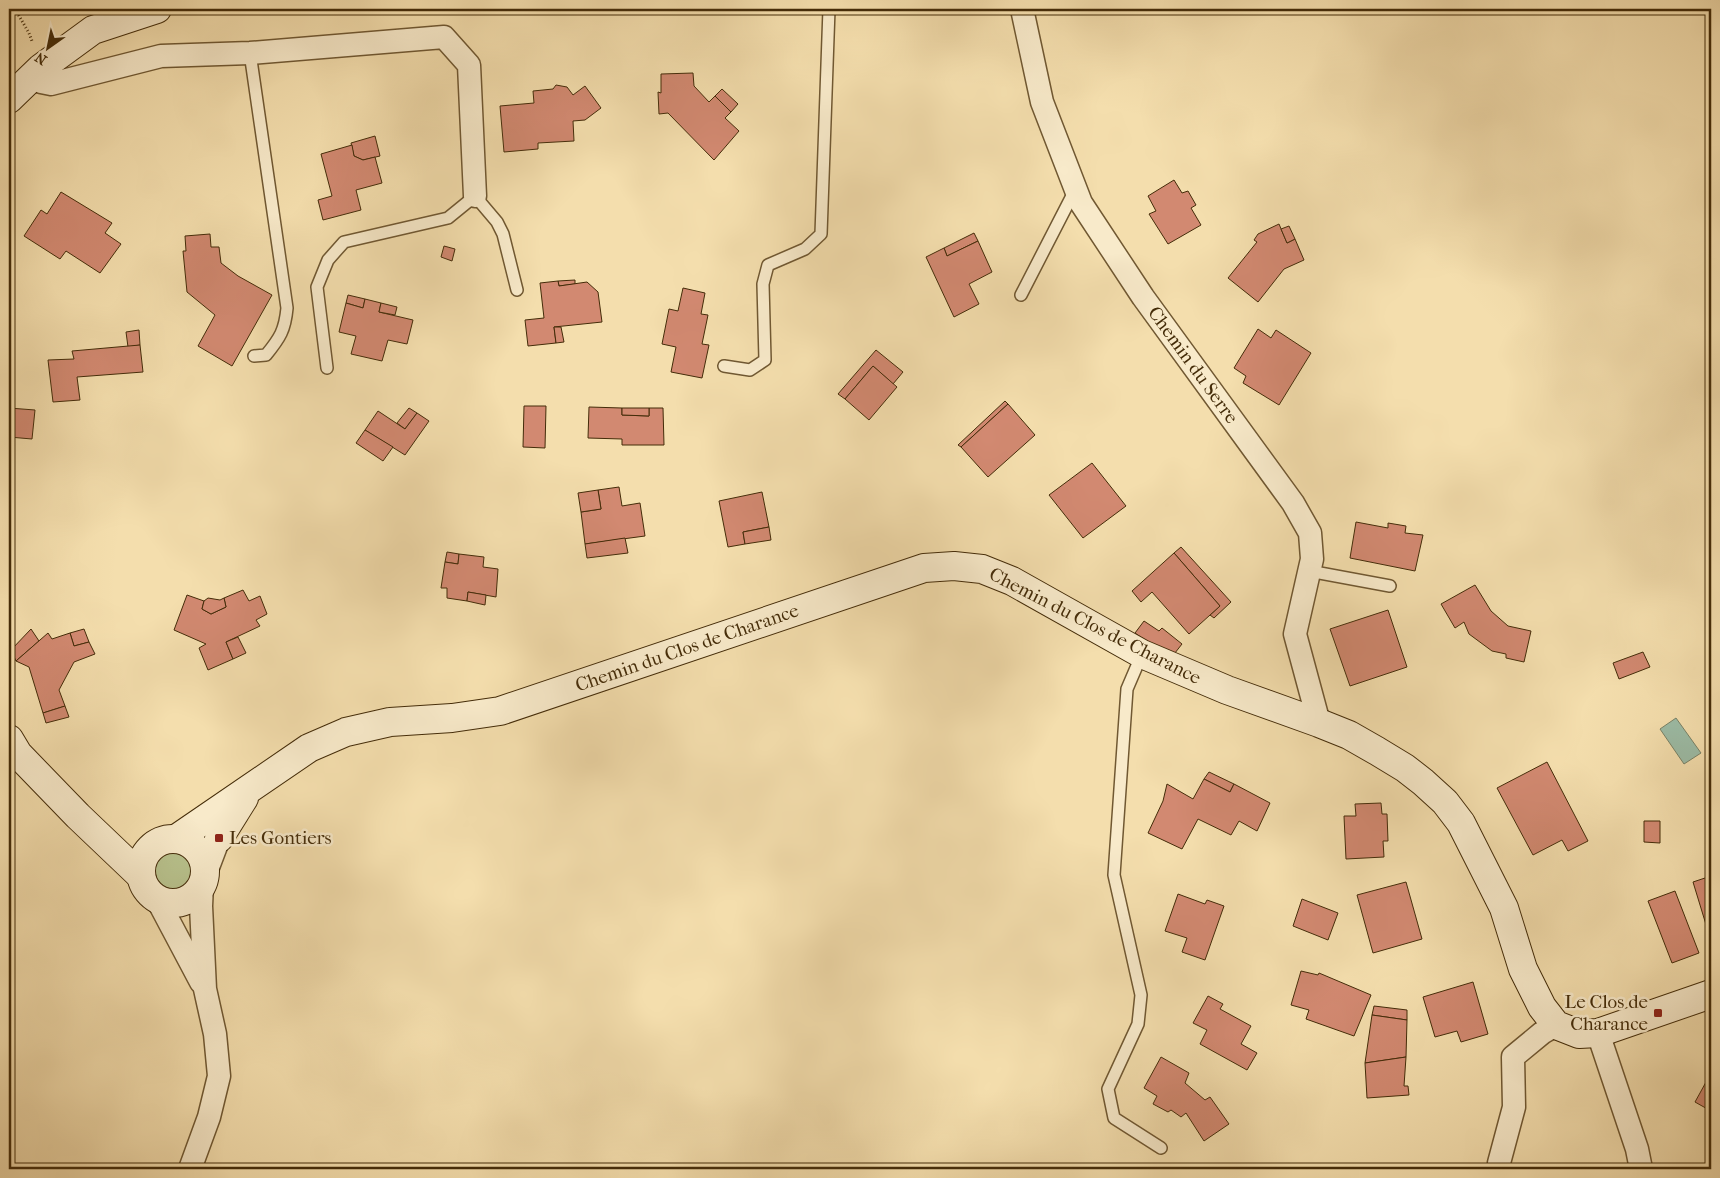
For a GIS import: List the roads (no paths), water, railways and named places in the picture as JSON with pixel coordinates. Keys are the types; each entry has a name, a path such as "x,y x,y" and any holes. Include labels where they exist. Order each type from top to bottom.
{"street":[{"path":"9,99 36,72 93,30 157,9"},
{"name":"Chemin du Serre","path":"1022,9 1042,102 1081,203 1143,297 1293,503 1310,533 1312,559 1295,634 1319,723"},
{"path":"36,72 41,82 51,84 161,56 250,53 444,37 469,65 475,196"},
{"name":"Chemin du Clos de Charance","path":"176,839 309,748 346,732 390,722 452,718 500,711 924,568 954,566 982,569 1012,581 1142,654 1228,690 1349,735 1377,751 1423,782 1445,802 1461,823 1504,908 1523,969 1542,1007 1556,1025"},
{"path":"9,739 18,754 78,816 141,876"},
{"name":"Chemin du Clos de Charance","path":"205,989 201,906 203,880 219,838 251,788"},
{"path":"78,816 118,837 149,849"},
{"path":"158,899 167,903 178,903 188,900 196,894 203,880 204,865 198,851 186,842 176,839 166,840 157,843 149,849 144,856 141,866 141,876 144,885 158,899 205,989 216,1034 219,1076 209,1117 190,1169"},
{"path":"1499,1169 1514,1107 1513,1057 1542,1033 1556,1025 1579,1034 1598,1033 1711,994"},
{"path":"1598,1033 1637,1148 1641,1169"}],"lane":[{"path":"724,366 750,370 765,360 763,284 768,265 805,249 821,234 829,9"},
{"path":"250,53 287,308 285,325 276,343 266,355 254,356"},
{"path":"1021,295 1076,189"},
{"path":"328,368 317,287 328,260 344,242 448,218 475,196 503,234 518,290"},
{"path":"1309,571 1390,586"},
{"path":"1142,654 1127,689 1114,875 1141,995 1138,1024 1108,1089 1114,1118 1161,1148"}],"place":[{"name":"Les Gontiers","path":"219,838"},
{"name":"Le Clos de Charance","path":"1658,1013"}]}
